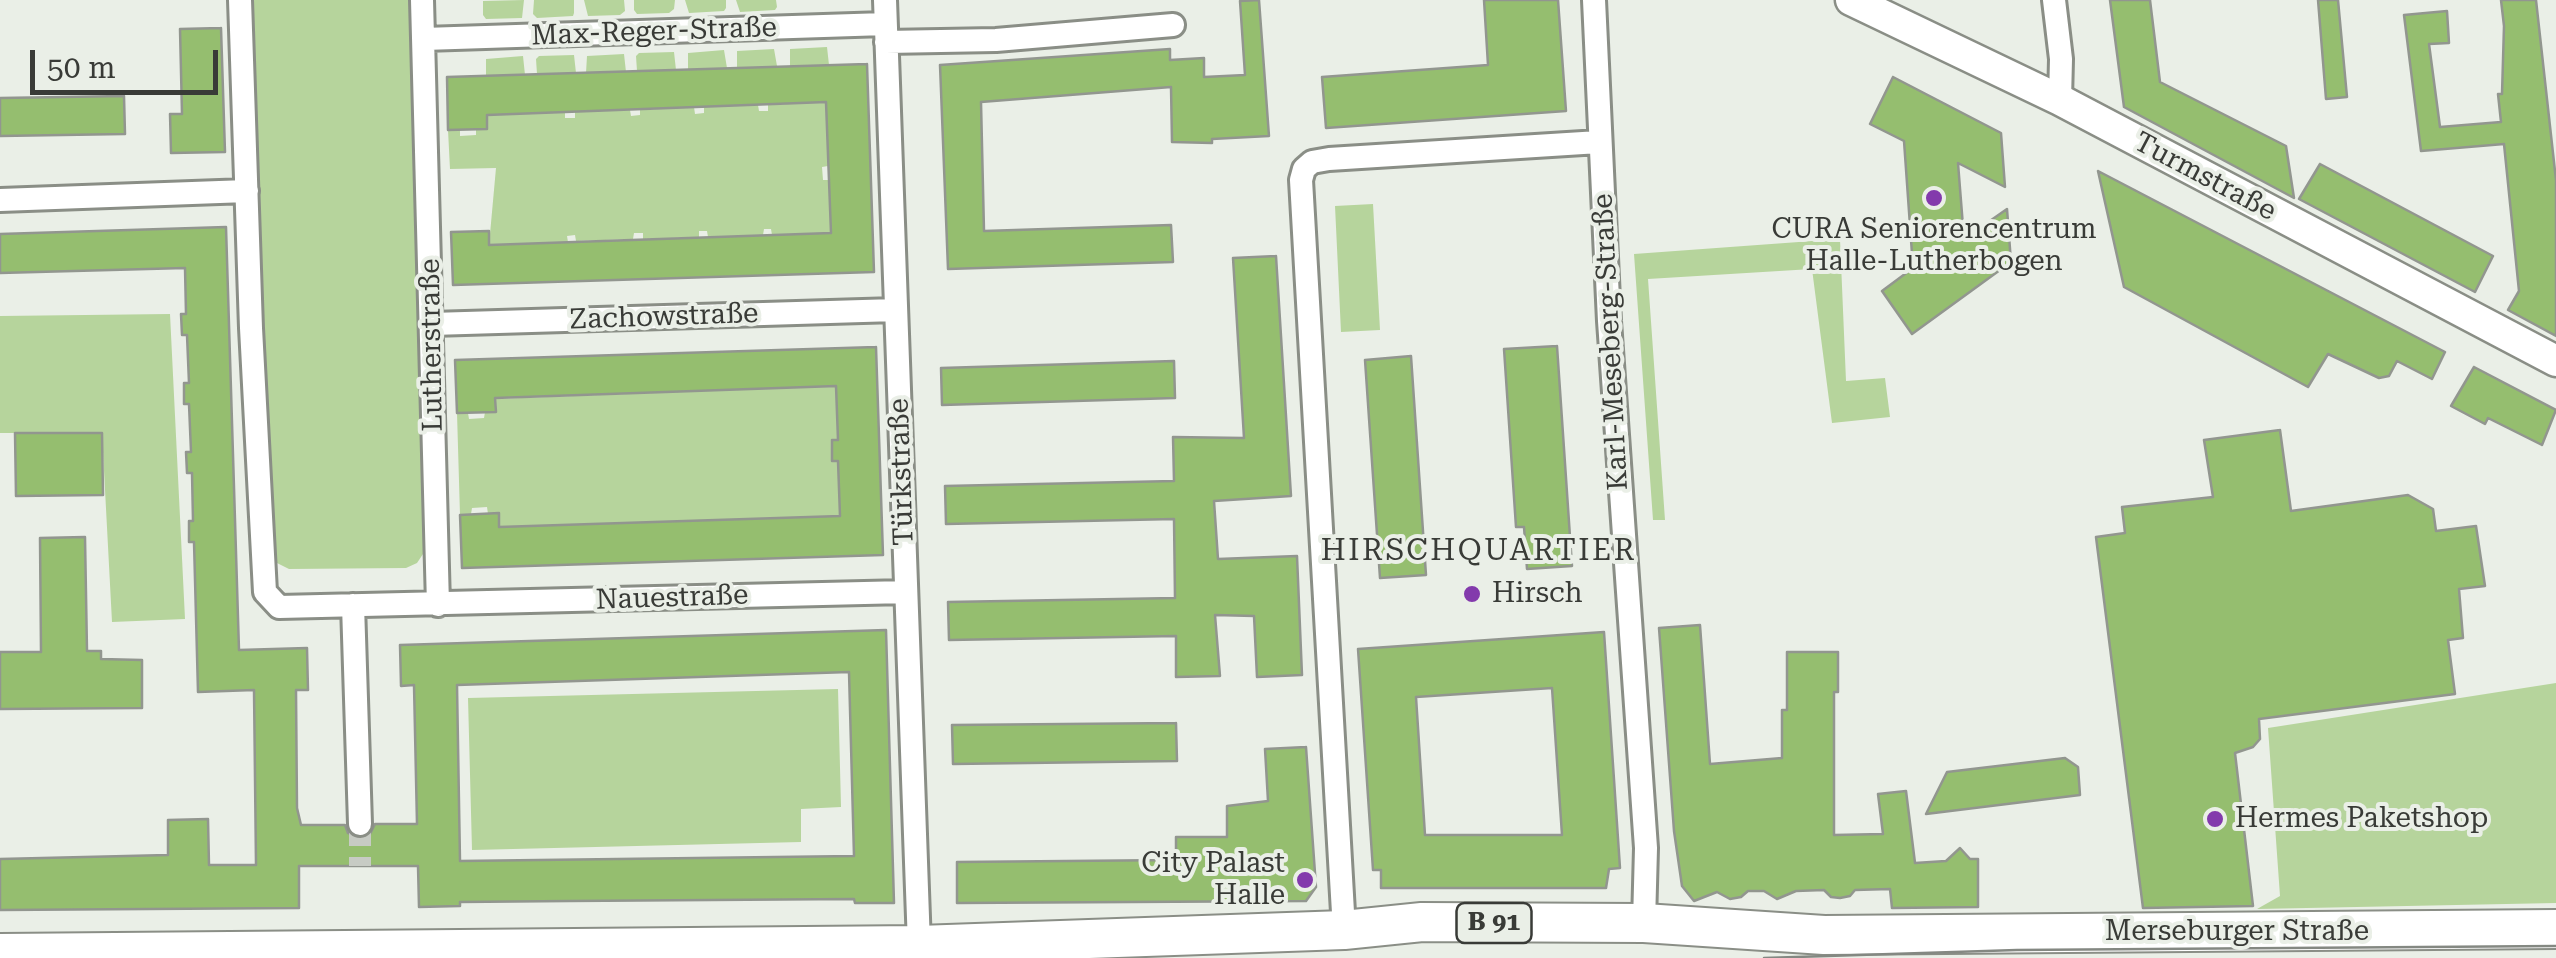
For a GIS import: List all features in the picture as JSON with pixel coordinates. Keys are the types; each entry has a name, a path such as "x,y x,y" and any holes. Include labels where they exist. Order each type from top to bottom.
{"main road":[{"name":"Merseburger Straße","path":"0,953 918,927 1345,944 1422,922 1644,923 1824,935 2556,929"}],"street":[{"path":"240,0 265,592 279,606 438,605"},
{"name":"Lutherstraße","path":"422,0 438,605"},
{"name":"Karl-Meseberg-Straße","path":"1594,0 1599,142 1646,848 1644,923"},
{"path":"2054,0 2061,59 2060,100"},
{"name":"Turmstraße","path":"1871,4 2556,361"},
{"name":"Max-Reger-Straße","path":"424,40 885,22 996,40 1172,25"},
{"name":"Türkstraße","path":"885,22 918,927"},
{"path":"1345,944 1304,169 1312,162 1328,159 1599,142"},
{"path":"0,200 247,191"},
{"name":"Zachowstraße","path":"432,324 896,310"},
{"name":"Nauestraße","path":"438,605 906,592"},
{"path":"352,605 360,824"}],"green space":[{"path":"248,0 411,0 427,548 417,563 406,568 289,569 275,562 268,547"},
{"path":"524,0 522,18 486,19 483,15 483,1"},
{"path":"534,0 574,0 573,16 537,18 533,14"},
{"path":"584,0 624,0 625,11 620,15 588,16"},
{"path":"634,0 675,0 674,9 669,13 637,14"},
{"path":"685,0 726,0 726,8 689,13"},
{"path":"736,0 776,0 777,7 740,12"},
{"path":"827,47 829,65 790,66 790,49"},
{"path":"774,49 777,66 737,68 737,51"},
{"path":"724,50 727,68 688,70 688,53"},
{"path":"674,52 676,70 637,71 639,53"},
{"path":"624,54 626,72 586,73 587,56"},
{"path":"574,55 576,73 537,74 539,56"},
{"path":"523,56 525,75 486,76 486,59"},
{"path":"826,102 828,166 822,167 823,180 829,180 831,233 772,235 771,229 764,229 763,235 708,237 707,231 699,231 699,237 643,239 643,233 634,233 633,239 576,241 575,235 567,236 568,242 489,245 496,168 450,169 448,130 460,130 460,136 476,135 476,129 487,128 487,115 565,112 565,118 575,118 575,112 630,110 631,116 640,115 640,110 694,107 695,114 704,113 704,107 758,105 759,111 768,111 768,105"},
{"path":"1373,204 1380,330 1341,332 1335,206"},
{"path":"1840,239 1846,381 1885,378 1890,417 1832,423 1812,269 1648,279 1665,520 1653,520 1634,254"},
{"path":"170,314 185,619 112,622 102,433 0,433 0,316"},
{"path":"836,386 840,516 499,527 487,507 472,508 471,514 460,515 457,413 468,413 469,419 484,418 485,412 496,411 495,399"},
{"path":"2556,683 2556,903 2257,909 2280,896 2268,728"},
{"path":"838,689 841,807 801,809 801,842 472,850 468,698"}],"building":[{"path":"1259,0 1269,136 1212,139 1212,143 1172,142 1171,87 981,102 984,231 1171,225 1173,262 948,269 940,65 1170,49 1170,60 1204,58 1204,77 1245,75 1240,1"},
{"path":"1484,0 1558,0 1566,111 1326,128 1322,77 1488,65"},
{"path":"2110,0 2150,0 2160,82 2286,146 2294,198 2124,107"},
{"path":"2318,0 2338,0 2347,97 2326,99"},
{"path":"2501,0 2536,0 2556,180 2556,336 2508,310 2519,291 2504,144 2421,151 2404,15 2447,11 2449,43 2429,44 2440,127 2501,122"},
{"path":"221,28 225,152 171,153 170,114 182,114 180,29"},
{"path":"867,64 874,272 453,285 451,232 489,231 489,245 831,233 826,102 487,115 487,129 448,130 447,77"},
{"name":"CURA Seniorencentrum Halle-Lutherbogen","path":"1893,77 2001,133 2005,187 1958,163 1964,239 2007,209 2011,262 1912,334 1882,291 1913,268 1904,141 1870,124"},
{"path":"124,96 125,134 0,136 0,98"},
{"path":"2320,164 2493,256 2475,292 2299,199"},
{"path":"2098,171 2445,352 2432,379 2397,361 2389,376 2379,378 2328,354 2308,387 2124,287"},
{"path":"226,227 239,650 307,648 308,690 296,690 297,808 301,825 345,825 348,833 360,839 369,836 375,824 417,824 414,685 401,686 400,645 886,630 894,903 855,903 854,899 569,901 460,902 460,906 419,907 418,866 299,866 299,908 0,910 0,859 168,855 168,820 208,819 209,865 256,865 254,690 198,692 194,542 189,542 189,521 193,521 192,473 187,473 186,452 191,452 189,404 184,404 184,383 189,383 187,335 182,335 181,314 186,314 185,268 0,273 0,234","holes":["849,672 854,856 460,861 457,685"]},
{"path":"1276,256 1291,496 1214,501 1218,559 1297,556 1302,675 1257,677 1254,616 1215,615 1220,676 1176,677 1176,636 949,640 948,602 1175,598 1174,519 946,524 945,486 1174,481 1173,437 1244,438 1233,258"},
{"path":"1557,346 1572,566 1527,569 1524,527 1516,527 1504,349"},
{"path":"876,347 883,555 462,568 460,515 499,513 499,527 840,516 838,461 832,461 832,440 838,440 836,386 495,398 496,412 457,413 455,360"},
{"path":"1411,356 1426,575 1380,578 1365,360"},
{"path":"1174,361 1175,398 942,405 941,368"},
{"path":"2474,367 2556,410 2542,445 2488,418 2485,424 2451,406"},
{"path":"2280,430 2291,511 2408,495 2433,509 2436,531 2476,526 2485,586 2459,589 2463,638 2448,640 2455,694 2259,719 2260,739 2253,747 2235,753 2253,906 2143,908 2096,537 2125,533 2122,507 2213,497 2204,440"},
{"path":"15,433 102,433 103,495 16,496"},
{"path":"85,537 87,651 101,651 101,659 142,660 142,708 0,709 0,652 41,652 40,538"},
{"path":"1700,625 1710,764 1782,758 1787,652 1838,652 1838,692 1834,692 1834,835 1883,834 1878,794 1906,791 1915,863 1946,861 1960,848 1970,859 1978,859 1978,907 1892,908 1890,889 1855,890 1840,898 1831,897 1824,890 1796,891 1777,899 1764,891 1748,891 1730,899 1717,892 1694,901 1682,886 1674,831 1659,628"},
{"path":"1604,632 1620,868 1609,869 1606,888 1381,888 1381,870 1373,870 1358,649","holes":["1552,688 1562,835 1425,835 1416,697"]},
{"path":"1176,723 1177,761 953,764 952,725"},
{"path":"1306,747 1316,887 1306,901 957,903 957,862 1176,860 1176,837 1227,837 1227,806 1268,801 1265,749"},
{"path":"2065,758 2078,767 2080,795 1926,814 1947,772"}],"tunnel":[{"path":"360,824 360,866"}],"tram line":[{"path":"1764,958 2017,950 2556,946"}],"place":[{"name":"CURA Seniorencentrum Halle-Lutherbogen","path":"1934,198"},
{"name":"Hirsch","path":"1472,594"},
{"name":"Hermes Paketshop","path":"2215,819"},
{"name":"City Palast Halle","path":"1305,880"}],"district":[{"name":"HIRSCHQUARTIER","path":"1479,551"}]}
